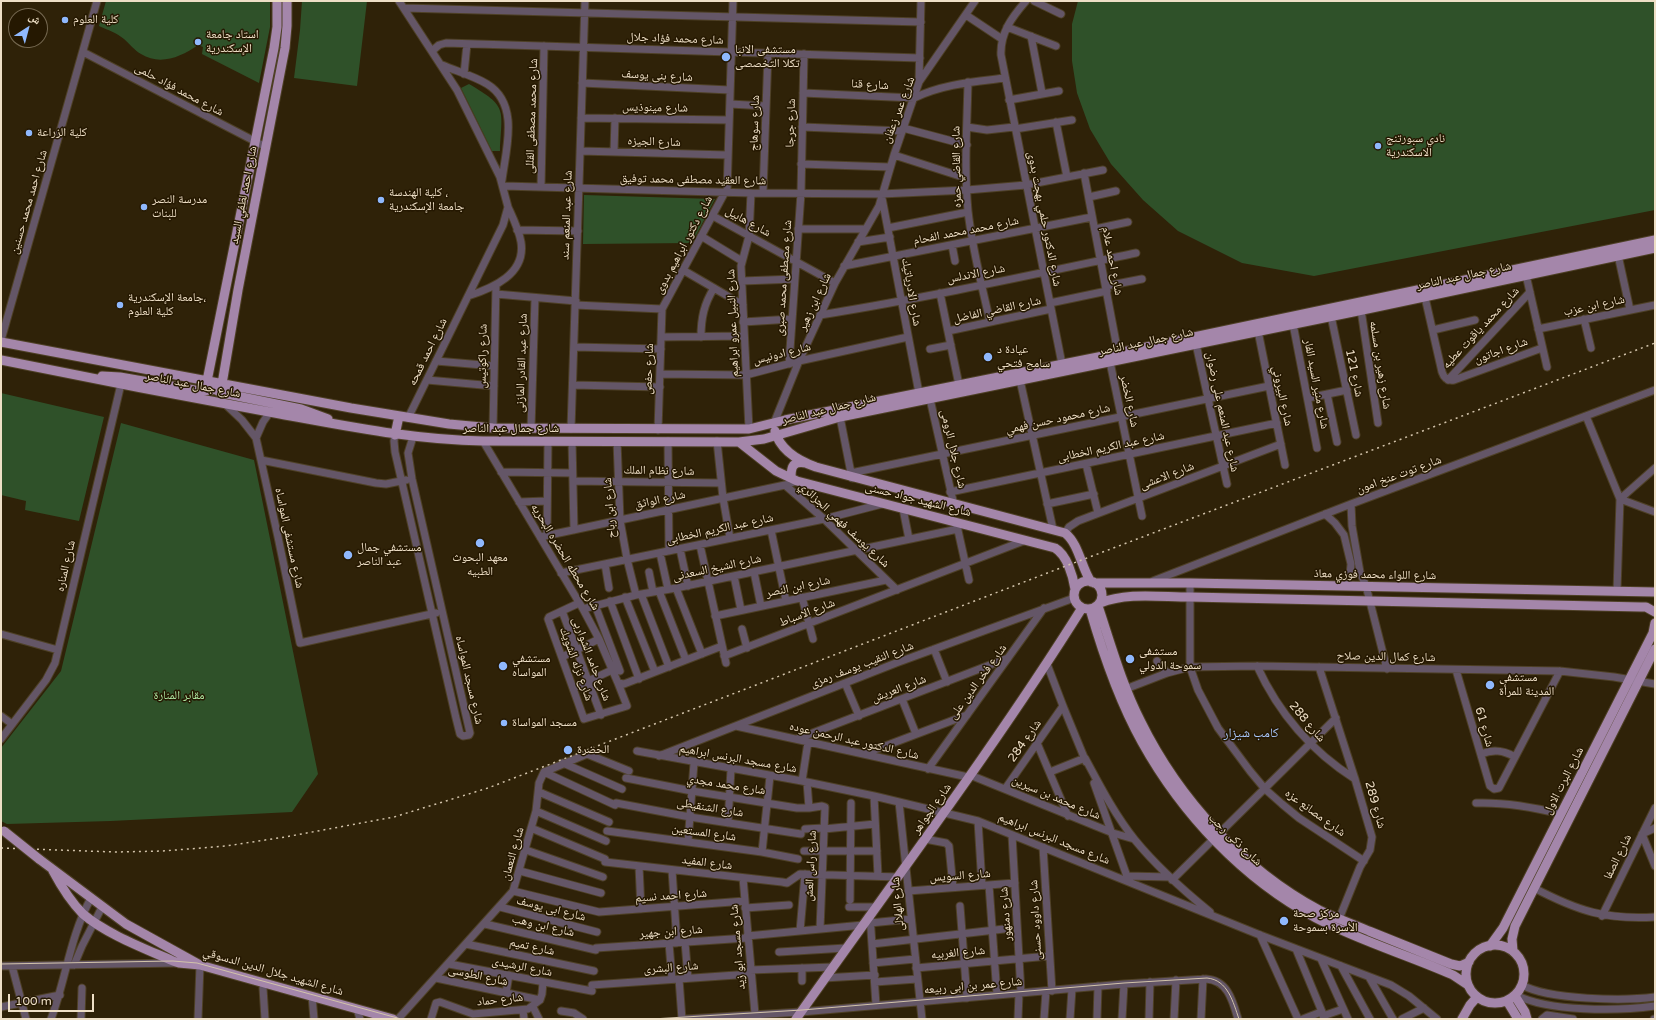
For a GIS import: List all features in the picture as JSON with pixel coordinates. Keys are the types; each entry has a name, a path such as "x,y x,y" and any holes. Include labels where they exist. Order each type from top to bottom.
{"main road":[{"name":"شارع احمد لطفي السيد","path":"207,381 274,48 277,26 277,1"},
{"name":"شارع احمد لطفي السيد","path":"218,387 285,48 288,1"},
{"name":"شارع جمال عبد الناصر","path":"1,341 207,381 218,387 449,424 492,428 531,429 749,430 774,423 1118,352 1307,317 1655,240"},
{"name":"شارع جمال عبد الناصر","path":"1,360 225,404 413,437 483,441 739,442 761,440 840,417 1293,324 1307,317 1331,316 1361,310 1424,292 1526,275 1655,248"},
{"path":"90,378 110,375 192,390 207,391 218,387 222,393 302,409 322,416 337,424"},
{"path":"395,435 403,417"},
{"path":"793,419 792,424 796,429"},
{"name":"شارع الشهيد جواد حسنى","path":"774,423 776,435 790,454 806,463 954,505 1064,533"},
{"name":"شارع الشهيد جواد حسنى","path":"739,442 766,465 791,482 903,509 957,526 1052,546 1060,552 1072,576 1075,593"},
{"path":"791,482 791,469 793,466 800,462 806,463"},
{"path":"1064,533 1073,542 1092,582 1099,586 1102,598 1092,607"},
{"path":"1092,582 1082,583 1075,593 1077,604 1092,607 1124,597 1190,597 1646,607 1655,612"},
{"name":"شارع اللواء محمد فوزي معاذ","path":"1092,582 1655,592"},
{"name":"شارع الجواهر","path":"798,1015 846,948 868,921 876,907 944,813 1047,664 1092,607"},
{"name":"شارع ذكى رجب","path":"1092,607 1123,690 1133,725 1153,753 1182,800 1216,835 1282,887 1319,910 1451,964 1460,966 1468,962"},
{"name":"شارع البرت الاول","path":"1490,946 1503,928 1549,838 1653,633 1655,623"},
{"name":"شارع البرت الاول","path":"1513,951 1513,932 1655,649"},
{"path":"1631,675 1639,671 1640,678"},
{"path":"1624,689 1628,693 1633,693"},
{"name":"شارع الشهيد جلال الدين الدسوقي","path":"3,830 102,907 144,935 190,958 200,965"},
{"name":"شارع ذكى رجب","path":"1216,835 1230,855 1261,882 1289,902 1335,927 1453,974 1468,985"},
{"path":"1549,838 1557,842"},
{"name":"شارع الشهيد جلال الدين الدسوقي","path":"51,868 59,882 83,913 94,922 123,938 179,963 200,965 393,1019"},
{"path":"1490,946 1502,946 1513,951 1518,957 1524,970 1522,985 1516,996 1506,1001 1491,1003 1477,997 1468,985 1466,973 1468,962 1477,952 1490,946"},
{"path":"1516,996 1525,1012 1527,1019"},
{"path":"1462,1019 1477,997"},
{"path":"1506,1001 1518,1019"}],"street":[{"name":"شارع احمد محمد حسنين","path":"1,341 97,1"},
{"name":"شارع احمد قمحه","path":"399,1 457,90 503,184 508,207 521,243 519,260 510,275 496,285 468,296"},
{"name":"شارع عبد المنعم سند","path":"571,429 585,1"},
{"path":"726,192 733,1"},
{"path":"919,82 921,1"},
{"name":"شارع عمر زعفان","path":"881,194 919,82 975,1"},
{"path":"966,15 1002,39 1007,27 1026,1"},
{"path":"1034,1 1061,14"},
{"path":"404,8 920,22"},
{"path":"1007,27 1056,46"},
{"path":"1031,36 1042,93"},
{"name":"شارع الدكتور حلمي بهجت بدوى","path":"1002,39 1001,55 1009,100 1062,364"},
{"name":"شارع محمد فؤاد جلال","path":"432,51 441,44 467,44 920,58"},
{"path":"464,74 467,44"},
{"name":"شارع محمد مصطفى القللى","path":"541,187 544,46"},
{"name":"شارع محمد فؤاد حلمى","path":"83,52 266,147"},
{"name":"شارع سوهاج","path":"763,193 768,53"},
{"name":"شارع جرجا","path":"801,193 800,164 804,54"},
{"name":"شارع احمد قمحه","path":"442,65 486,84 494,89 504,102 509,122 503,184"},
{"name":"شارع قنا","path":"803,93 914,98 942,87 968,82 1005,78"},
{"name":"شارع القاضي حمزه","path":"968,82 966,178 968,212 990,322"},
{"name":"شارع بنى يوسف","path":"582,83 730,90"},
{"path":"1009,100 1059,90"},
{"path":"730,104 766,106"},
{"name":"شارع مينوذيس","path":"581,118 729,120"},
{"path":"614,152 615,118"},
{"path":"967,127 987,130 1015,128 1072,120"},
{"path":"1056,122 1067,177"},
{"path":"802,128 903,129 967,145"},
{"name":"شارع الجيزه","path":"580,151 728,155"},
{"path":"894,155 966,178"},
{"path":"800,164 890,167"},
{"name":"شارع العقيد مصطفى محمد توفيق","path":"503,184 541,187 751,193 881,194 967,190 1026,185 1103,170"},
{"name":"شارع احمد علام","path":"1084,173 1118,352"},
{"path":"1089,196 1116,191"},
{"name":"شارع دكتور ابراهيم بدوى","path":"662,309 726,192"},
{"name":"شارع النبيل عمرو ابراهيم","path":"749,430 743,322 742,261 750,236 751,193"},
{"name":"شارع مصطفى محمد صبرى","path":"789,364 801,193"},
{"name":"شارع الادرياتيك","path":"881,194 919,393"},
{"name":"شارع ابن زهير","path":"774,423 799,361 820,315 844,266 879,206 881,194"},
{"name":"شارع احمد قمحه","path":"403,417 427,380 503,225 508,207"},
{"path":"888,228 968,212"},
{"name":"شارع هابيل","path":"713,216 835,283"},
{"name":"شارع محمد محمد الفحام","path":"844,266 1092,217"},
{"path":"1095,229 1128,222"},
{"path":"798,229 865,229"},
{"path":"517,230 578,232"},
{"path":"702,236 742,261"},
{"path":"858,242 890,237"},
{"path":"952,245 955,261"},
{"name":"شارع الاندلس","path":"820,315 902,302 982,284 1136,253"},
{"path":"1618,255 1630,310"},
{"path":"683,270 743,305"},
{"path":"1526,275 1546,367"},
{"path":"742,281 795,279"},
{"name":"شارع القاضي الفاضل","path":"948,331 990,322 1050,306 1106,288 1142,279"},
{"name":"شارع راكوتيس","path":"492,428 496,285"},
{"path":"702,337 701,326 704,307 714,288"},
{"path":"1424,292 1442,372 1447,379"},
{"name":"شارع محمد ياقوت عطيه","path":"1447,379 1530,292"},
{"path":"940,293 959,385"},
{"path":"496,294 576,303 662,309"},
{"name":"شارع عبد القادر المازنى","path":"531,429 535,298"},
{"name":"شارع ابن عزب","path":"1538,329 1655,305"},
{"name":"شارع حفص","path":"658,430 662,309"},
{"name":"شارع زهير بن مسلمه","path":"1361,310 1378,423"},
{"name":"شارع 121","path":"1331,316 1356,435"},
{"path":"743,322 792,319"},
{"path":"1433,330 1475,320"},
{"path":"1584,320 1591,348"},
{"name":"شارع منير السيد الفار","path":"1293,324 1318,448"},
{"name":"شارع البيروني","path":"1258,331 1285,465"},
{"path":"661,337 744,336"},
{"name":"شارع ادونيس","path":"660,374 746,375 799,361 908,337"},
{"name":"شارع عبد المنعم على رضوان","path":"1196,344 1227,484"},
{"path":"930,349 950,345"},
{"path":"574,347 661,349"},
{"name":"شارع اجاتون","path":"1447,379 1454,380 1542,348"},
{"path":"436,361 494,366"},
{"name":"شارع الخضر","path":"1110,362 1142,516"},
{"path":"427,380 494,386"},
{"path":"1020,380 1053,529"},
{"name":"شارع المناره","path":"1,739 46,680 55,663 121,384"},
{"path":"573,384 660,387"},
{"name":"شارع محمود حسن فهمي","path":"852,475 942,454 1269,386"},
{"path":"1308,398 1347,390"},
{"name":"شارع توت عنخ امون","path":"1150,582 1351,504 1655,390"},
{"path":"1327,394 1337,442"},
{"name":"شارع جلال الرومى","path":"930,399 954,505"},
{"name":"شارع مستشفى المواساه","path":"225,404 242,420 256,438 300,643 432,613"},
{"path":"256,438 260,427 270,412"},
{"path":"1586,416 1620,499 1617,591"},
{"path":"840,417 852,475"},
{"name":"شارع عبد الكريم الخطابى","path":"950,492 1277,423"},
{"name":"شارع مسجد المواساه","path":"395,435 394,446 456,718 460,734 462,736 469,735 470,733 412,479 408,453 413,437"},
{"name":"شارع محطه الحضره البحريه","path":"483,441 519,502 544,536 561,573 599,639 612,670 621,684 627,706 600,715"},
{"path":"544,536 547,501 548,441"},
{"path":"572,441 574,530"},
{"name":"شارع ابن رباح","path":"617,441 620,520 627,560 638,594 669,667"},
{"path":"668,441 669,551"},
{"path":"717,441 723,498 730,538"},
{"name":"شارع الاعشى","path":"1064,533 1075,522 1281,444"},
{"path":"261,460 376,483 386,484 412,479"},
{"path":"1086,464 1098,513"},
{"path":"1620,499 1655,468"},
{"path":"501,472 572,472"},
{"name":"شارع نظام الملك","path":"573,480 721,483"},
{"name":"شارع الواثق","path":"544,536 669,510 791,482"},
{"name":"شارع يوسف فهمي الجزائري","path":"791,482 824,519 897,590"},
{"path":"1047,504 1094,494"},
{"path":"1620,499 1655,512"},
{"path":"519,502 547,501"},
{"name":"شارع عبد الكريم الخطابى","path":"561,573 824,519 882,504"},
{"path":"1351,504 1352,526 1359,568 1361,577 1366,586 1387,669"},
{"path":"903,509 909,539"},
{"path":"1325,514 1335,523 1344,535 1351,564 1350,575 1345,586"},
{"path":"957,526 969,580"},
{"name":"شارع الشيخ السعدنى","path":"549,617 562,611 581,606 595,605 638,594 688,586 779,567 909,539 957,526"},
{"path":"771,530 786,601"},
{"path":"897,590 1027,540"},
{"path":"621,684 639,679 722,646 700,544"},
{"path":"680,549 688,586"},
{"path":"660,553 668,589"},
{"path":"605,564 609,588"},
{"path":"649,572 686,660"},
{"path":"754,572 761,606"},
{"path":"734,576 741,610"},
{"name":"شارع ابن النصر","path":"715,616 886,580"},
{"name":"شارع مصانع عزه","path":"1190,583 1190,667 1198,690 1218,728 1233,750 1265,789 1299,818 1364,861"},
{"path":"676,588 702,654"},
{"name":"شارع الاسباط","path":"722,646 725,660 747,648 897,590"},
{"name":"شارع النقيب يوسف رمزى","path":"659,756 845,683 1045,608 1075,593"},
{"path":"625,597 655,672"},
{"path":"802,597 813,639"},
{"path":"610,601 639,679"},
{"path":"595,605 620,671"},
{"name":"شارع فخر الدين على","path":"928,769 1045,608"},
{"path":"432,613 442,611"},
{"name":"شارع حامد الشواربى","path":"562,611 600,715"},
{"name":"شارع نزله الشويك","path":"549,617 548,620 584,719 600,715"},
{"path":"742,630 747,648"},
{"path":"1,634 58,650"},
{"path":"562,657 599,639"},
{"path":"934,649 947,682"},
{"name":"شارع العريش","path":"797,739 1008,658"},
{"path":"1158,661 1167,673"},
{"path":"1047,664 1085,758 1113,833 1128,879 1171,879 1265,789 1336,718"},
{"name":"شارع كمال الدين صلاح","path":"1123,690 1167,673 1190,667 1257,666 1560,671 1631,675"},
{"name":"شارع 288","path":"1257,666 1265,684 1279,707 1299,733 1333,764 1355,779"},
{"name":"شارع 289","path":"1319,667 1372,837 1370,850 1339,919"},
{"path":"573,688 612,670"},
{"name":"شارع 61","path":"1456,670 1490,786 1494,789 1499,788 1515,757"},
{"path":"1481,754 1488,751 1502,751 1515,757 1560,671"},
{"path":"1640,678 1655,684"},
{"path":"845,683 859,716"},
{"path":"902,699 916,734"},
{"name":"شارع 284","path":"1005,789 1063,706"},
{"path":"864,754 967,715"},
{"path":"1,716 12,724"},
{"name":"شارع الدكتور عبد الرحمن عوده","path":"736,726 928,769 969,776"},
{"path":"808,742 804,782 809,808"},
{"path":"1037,742 1068,816"},
{"name":"شارع مسجد البرنس ابراهيم","path":"637,751 874,796 978,821 1128,879 1260,935 1400,990 1437,1019"},
{"name":"شارع محمد مجدي","path":"563,763 588,754 628,775 692,791 809,808 822,806"},
{"path":"1050,772 1085,758"},
{"path":"1085,758 1104,794 1134,840 1171,879 1215,916"},
{"path":"544,772 563,763 622,789"},
{"path":"688,842 694,763"},
{"path":"728,822 731,769"},
{"name":"شارع النعمان","path":"398,1019 485,924 513,891 526,850 536,811 541,778 544,772"},
{"name":"شارع الشنقيطى","path":"544,772 615,804 690,817 764,828 803,831 875,824"},
{"path":"762,852 770,776"},
{"name":"شارع محمد بن سيرين","path":"969,776 1005,789 1068,816 1134,840"},
{"path":"538,792 609,822"},
{"path":"874,796 878,876"},
{"path":"851,802 850,904 876,907"},
{"name":"شارع الهلالى","path":"899,802 922,1019"},
{"path":"1476,803 1495,803 1522,806 1561,814"},
{"name":"شارع راس العش","path":"820,929 822,851 825,809 822,806"},
{"name":"شارع الصفا","path":"1602,916 1655,808"},
{"path":"536,811 606,841"},
{"path":"978,821 992,930 997,995"},
{"name":"شارع المفيد","path":"531,828 605,860 639,866 787,882 795,876 805,874"},
{"path":"1655,828 1642,834 1655,866"},
{"name":"شارع المستعين","path":"607,831 798,858"},
{"name":"شارع دمنهور","path":"1012,834 1020,959 1018,1019"},
{"path":"925,839 946,843 950,846 953,887"},
{"name":"شارع داوود حسنى","path":"1043,847 1050,956 1049,991 1044,1019"},
{"path":"526,850 603,878"},
{"path":"804,851 876,851"},
{"path":"639,866 641,910"},
{"path":"672,870 677,943"},
{"path":"520,871 601,893"},
{"path":"800,931 805,874 898,877"},
{"name":"شارع مسجد ابو زيد","path":"743,878 750,972 755,1014"},
{"name":"شارع السويس","path":"908,891 1015,883"},
{"path":"1534,888 1567,904 1602,916 1620,918 1655,917"},
{"name":"شارع احمد نسيم","path":"513,891 599,912 745,904 789,905"},
{"path":"71,965 74,937 83,913 91,898"},
{"path":"960,906 968,998"},
{"path":"51,1019 71,965 102,907"},
{"name":"شارع ابى يوسف","path":"500,907 598,932"},
{"name":"شارع ابن جهير","path":"596,949 747,937 820,929 868,921 911,919"},
{"path":"868,921 872,944 876,1005"},
{"name":"شارع ابن وهب","path":"485,924 596,949"},
{"path":"872,944 1004,929"},
{"path":"1260,935 1298,1019"},
{"path":"685,942 688,978"},
{"path":"669,943 672,979"},
{"name":"شارع تميم","path":"466,944 594,971"},
{"path":"779,952 846,948"},
{"path":"1296,949 1323,1016"},
{"name":"شارع الغربيه","path":"916,968 1050,956"},
{"path":"873,963 915,959"},
{"path":"1321,959 1348,1019"},
{"path":"1,966 179,963"},
{"name":"شارع الرشيدى","path":"448,964 543,982 592,988"},
{"path":"198,1019 200,965"},
{"path":"12,966 26,1019"},
{"path":"1341,966 1370,1019"},
{"name":"شارع البشرى","path":"592,988 680,978 802,968 833,967"},
{"path":"802,968 802,981"},
{"path":"506,993 509,976"},
{"path":"1369,977 1393,1019"},
{"name":"شارع الطوسى","path":"436,978 540,1000"},
{"path":"680,978 682,1019"},
{"path":"824,978 917,979"},
{"path":"1200,1019 1203,979"},
{"name":"شارع عمر بن ابى ربيعه","path":"686,1019 740,1017 755,1014 798,1015 876,1005 920,1003 1098,986 1203,979 1214,980 1224,987 1231,999 1238,1019"},
{"path":"1174,1019 1176,980"},
{"name":"شارع حماد","path":"430,1019 436,1004 440,1002 465,1016 523,1010 533,1007 540,1000 543,982"},
{"path":"1149,1019 1150,982"},
{"path":"265,983 263,988 265,1019"},
{"path":"1122,1019 1124,984"},
{"path":"1522,985 1536,991 1569,996 1622,999 1655,997"},
{"path":"1097,1019 1098,986"},
{"path":"81,1019 82,988"},
{"path":"1070,1019 1072,989"},
{"path":"1,1007 60,995"},
{"path":"312,996 314,1019"},
{"path":"1516,996 1540,1004 1568,1007 1622,1009 1655,1006"},
{"path":"533,1007 539,1019"},
{"path":"1402,1019 1424,1008"},
{"path":"357,1009 360,1019"},
{"path":"1303,1019 1323,1016 1343,1009"},
{"path":"523,1010 524,1019"},
{"path":"561,1011 568,1011 579,1018"},
{"path":"1542,1019 1547,1015 1573,1019"}],"green space":[{"name":"استاد جامعة الإسكندرية","path":"106,1 270,1 270,27 259,83 202,54 203,47 198,45 178,56 163,60 148,58 136,51 121,37 99,26"},
{"path":"302,1 367,1 357,86 294,78"},
{"name":"نادي سبورتنج الاسكندرية","path":"1078,1 1655,1 1655,210 1314,276 1242,263 1178,231 1143,200 1111,164 1090,129 1077,93 1072,61 1072,24"},
{"path":"469,84 491,98 500,110 500,151 492,151 461,88"},
{"path":"584,195 715,199 692,243 583,244"},
{"path":"1,393 104,417 79,521 25,510 26,501 1,495"},
{"name":"مقابر المنارة","path":"121,423 254,460 318,774 292,812 111,821 7,824 1,821 1,748 61,671"}],"tram line":[{"path":"1,964 173,961 197,963 401,1019"},
{"path":"652,1019 802,1010 1124,983 1207,978 1214,980 1225,987 1232,999 1239,1019"}],"railway":[{"path":"1,848 115,852 163,851 226,846 394,817 488,788 1050,572 1655,343"}],"place":[{"name":"كلية العلوم","path":"65,20"},
{"name":"استاد جامعة الإسكندرية","path":"198,42"},
{"name":"مستشفى الانبا تكلا التخصصى","path":"726,57"},
{"name":"كلية الزراعة","path":"29,133"},
{"name":"نادي سبورتنج الاسكندرية","path":"1378,146"},
{"name":"كلية الهندسة ، جامعة الإسكندرية","path":"381,200"},
{"name":"مدرسة النصر للبنات","path":"144,207"},
{"name":"جامعة الإسكندرية، كلية العلوم","path":"120,305"},
{"name":"عيادة د سامح فتحي","path":"988,357"},
{"name":"معهد البحوث الطبيه","path":"480,543"},
{"name":"مستشفي جمال عبد الناصر","path":"348,555"},
{"name":"مستشفى سموحة الدولي","path":"1130,659"},
{"name":"مستشفي المواساه","path":"503,666"},
{"name":"مستشفى المدينة للمرأة","path":"1490,685"},
{"name":"مسجد المواساة","path":"504,723"},
{"name":"الحضرة","path":"568,750"},
{"name":"مركز صحة الأسرة بسموحة","path":"1284,921"}],"district":[{"name":"كامب شيزار","path":"1251,734"}]}
